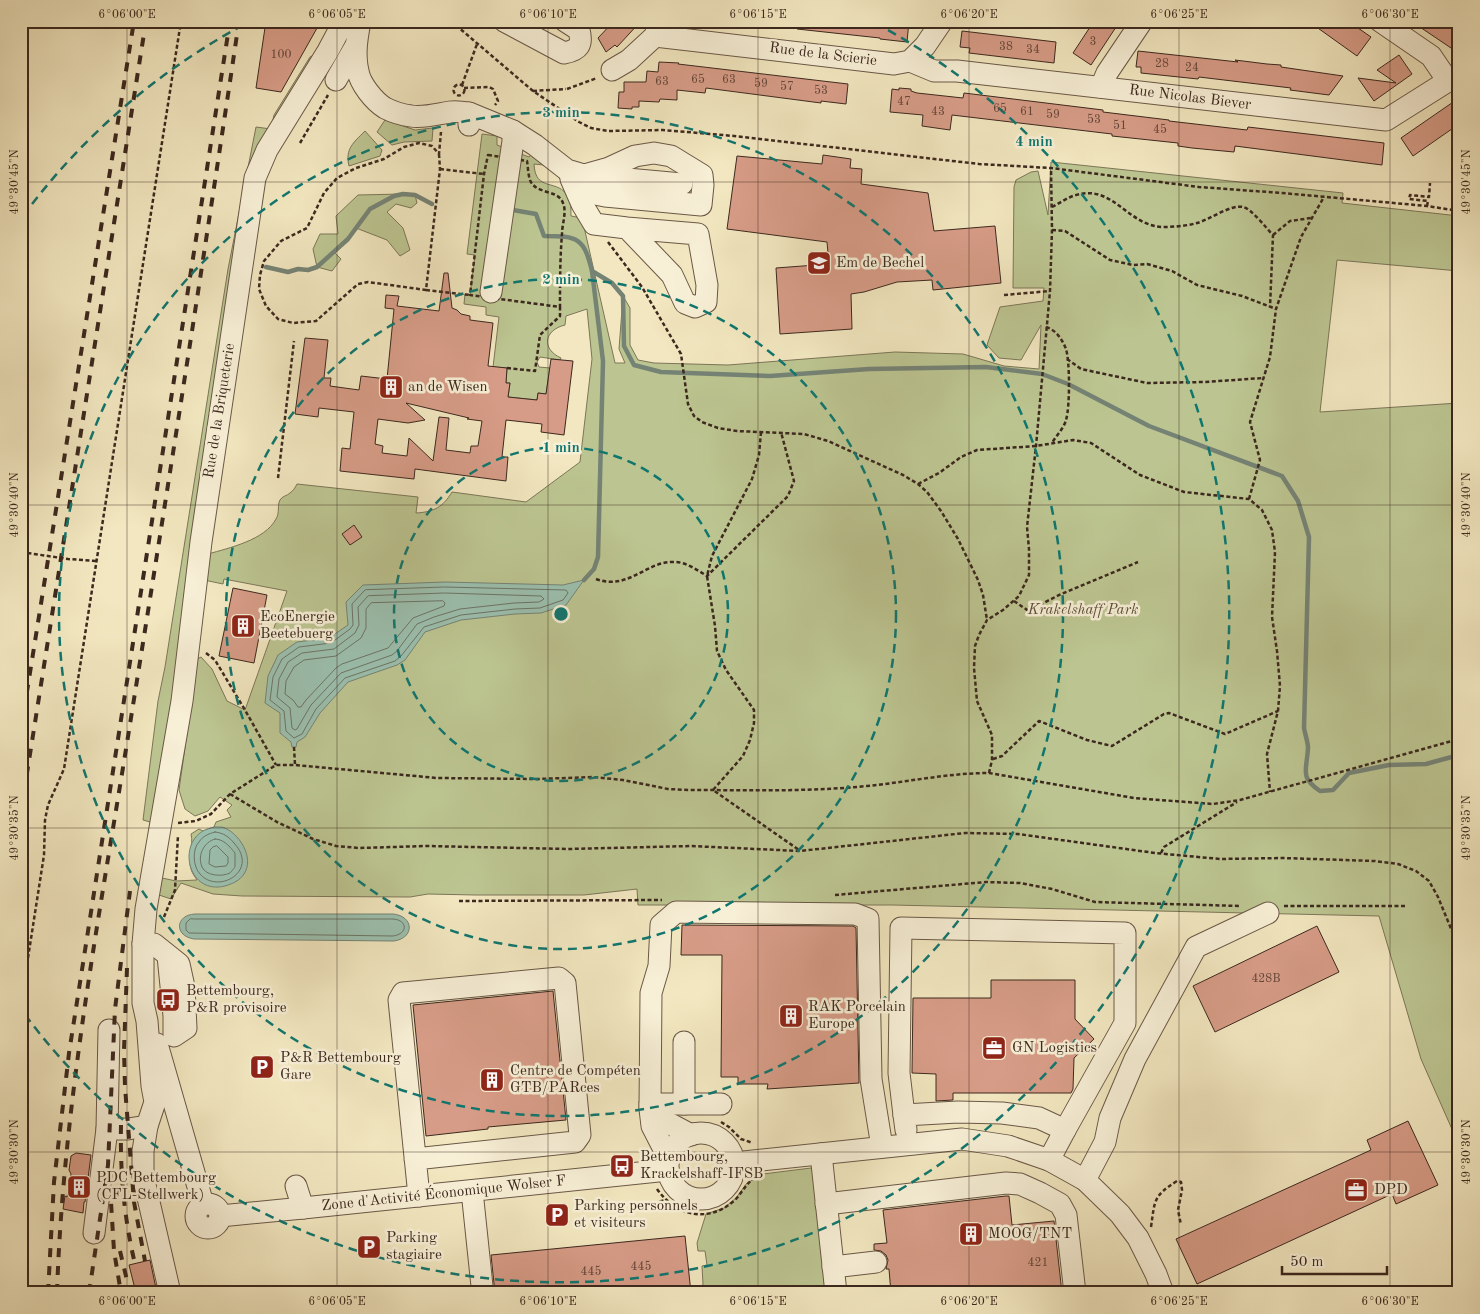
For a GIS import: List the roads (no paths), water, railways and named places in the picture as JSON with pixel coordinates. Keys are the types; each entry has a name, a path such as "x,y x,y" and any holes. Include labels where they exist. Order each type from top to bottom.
{"street":[{"name":"Rue de la Briqueterie","path":"147,1021 143,1003 143,944 146,909 193,645 200,542 255,178 267,150 328,51 344,21"},
{"path":"360,21 355,47 358,73 363,84 384,107 412,116 449,112 513,131 576,172 682,184"},
{"path":"504,21 564,53 573,51 578,47 581,40 579,30 565,21"},
{"path":"910,61 925,46 942,21"},
{"path":"1101,87 1107,73 1142,21"},
{"path":"1380,21 1431,56 1453,77"},
{"path":"612,70 629,60 657,28"},
{"name":"Rue de la Scierie","path":"657,28 894,64 910,61"},
{"path":"336,80 355,47"},
{"name":"Rue Nicolas Biever","path":"910,61 934,71 958,71 1386,120 1453,77"},
{"path":"491,292 511,157 513,131"},
{"path":"654,153 671,156 702,175 701,205 590,193 578,182 576,172 610,168 635,156 654,153"},
{"path":"576,172 582,204 594,224 627,228"},
{"path":"1086,1180 1105,1142 1110,1118 1135,1060 1196,947 1274,909"},
{"path":"668,1165 673,1148 681,1140 691,1135 702,1133 714,1136 724,1142 734,1163 733,1173 729,1182 723,1190 714,1196 704,1199 685,1195 677,1189 671,1180 668,1165 652,1126 650,1107 651,993 660,966 661,925 676,912 855,914 868,919 871,1079 882,1147"},
{"path":"908,1145 899,1073 901,928 1125,933 1125,1023 1049,1160"},
{"path":"143,944 154,944 179,964 184,987 186,1028 166,1041"},
{"path":"415,1159 575,1142 580,1135 565,983 558,978 403,993 399,1000 415,1159 419,1196"},
{"path":"147,1021 155,1102 147,1126 143,1151 143,1176 170,1293"},
{"name":"Zone d'Activité Économique Wolser F","path":"147,1021 166,1041 212,1210 303,1208 472,1191 668,1165"},
{"path":"94,1234 107,1129 110,1030"},
{"path":"684,1042 684,1104"},
{"path":"650,1107 684,1104 721,1104"},
{"path":"650,1107 661,1118 691,1135"},
{"path":"904,1115 958,1112 1002,1113 1039,1118 1065,1130"},
{"path":"107,1129 128,1129 147,1126"},
{"path":"734,1163 962,1139 1008,1146 1049,1160 1086,1180 1120,1214 1138,1238 1163,1293"},
{"path":"821,1154 836,1293"},
{"path":"826,1204 1006,1182 1020,1184 1040,1192 1060,1204 1066,1215 1075,1293"},
{"path":"296,1186 303,1208"},
{"path":"472,1191 482,1286"},
{"path":"833,1266 876,1262"}],"water":[{"path":"584,580 566,605 541,613 461,620 425,632 405,660 397,665 348,682 320,713 305,737 297,742 296,747 292,747 291,742 280,733 280,713 265,703 268,676 278,655 297,642 329,638 348,625 346,602 363,585 445,582 563,585"},
{"path":"222,827 234,834 243,846 248,861 244,874 236,881 225,886 213,887 203,883 195,877 191,868 190,847 195,838 204,830"},
{"path":"195,914 393,914 405,919 409,927 406,936 394,941 194,939 183,934 180,926 184,918"}],"waterway":[{"path":"266,267 288,272 317,267 348,239 370,209 394,196 403,194 415,195 432,204"},
{"path":"513,210 536,214 544,236 572,238 578,241 586,252 592,271 612,283 623,296 624,346 634,365 661,372 770,376 869,369 986,367 1042,374 1068,384 1149,426 1282,476 1298,501 1309,537 1304,728 1308,743 1306,773 1309,781 1320,791 1333,790 1349,773 1389,765 1426,764 1459,755"},
{"path":"584,580 594,569 598,557 603,361 592,271"}],"railway":[{"path":"21,729 134,21"},
{"path":"21,811 146,21"},
{"path":"48,1293 54,1182 69,1053 230,21"},
{"path":"57,1293 60,1224 66,1156 83,1020 184,385 239,21"},
{"path":"89,1293 108,1165 115,1009 130,891"},
{"path":"127,968 124,1050 125,1087 134,1202 145,1261"},
{"path":"121,1125 124,1195 135,1264"},
{"path":"110,1186 114,1251 121,1293"},
{"path":"120,1251 130,1293"}],"place":[{"name":"Em de Bechel","path":"819,263"},
{"name":"an de Wisen","path":"391,387"},
{"name":"EcoEnergie Beetebuerg","path":"243,626"},
{"name":"Bettembourg, P&R provisoire","path":"168,1000"},
{"name":"RAK Porcelain Europe","path":"791,1016"},
{"name":"GN Logistics","path":"994,1048"},
{"name":"P&R Bettembourg Gare","path":"262,1067"},
{"name":"Centre de Compéten GTB/PARces","path":"492,1080"},
{"name":"Bettembourg, Krackelshaff-IFSB","path":"622,1166"},
{"name":"PDC Bettembourg (CFL-Stellwerk)","path":"79,1187"},
{"name":"DPD","path":"1356,1190"},
{"name":"Parking personnels et visiteurs","path":"557,1215"},
{"name":"MOOG/TNT","path":"971,1234"},
{"name":"Parking stagiaire","path":"369,1247"}],"park label":[{"name":"Krakelshaff Park","path":"1083,610"}]}
